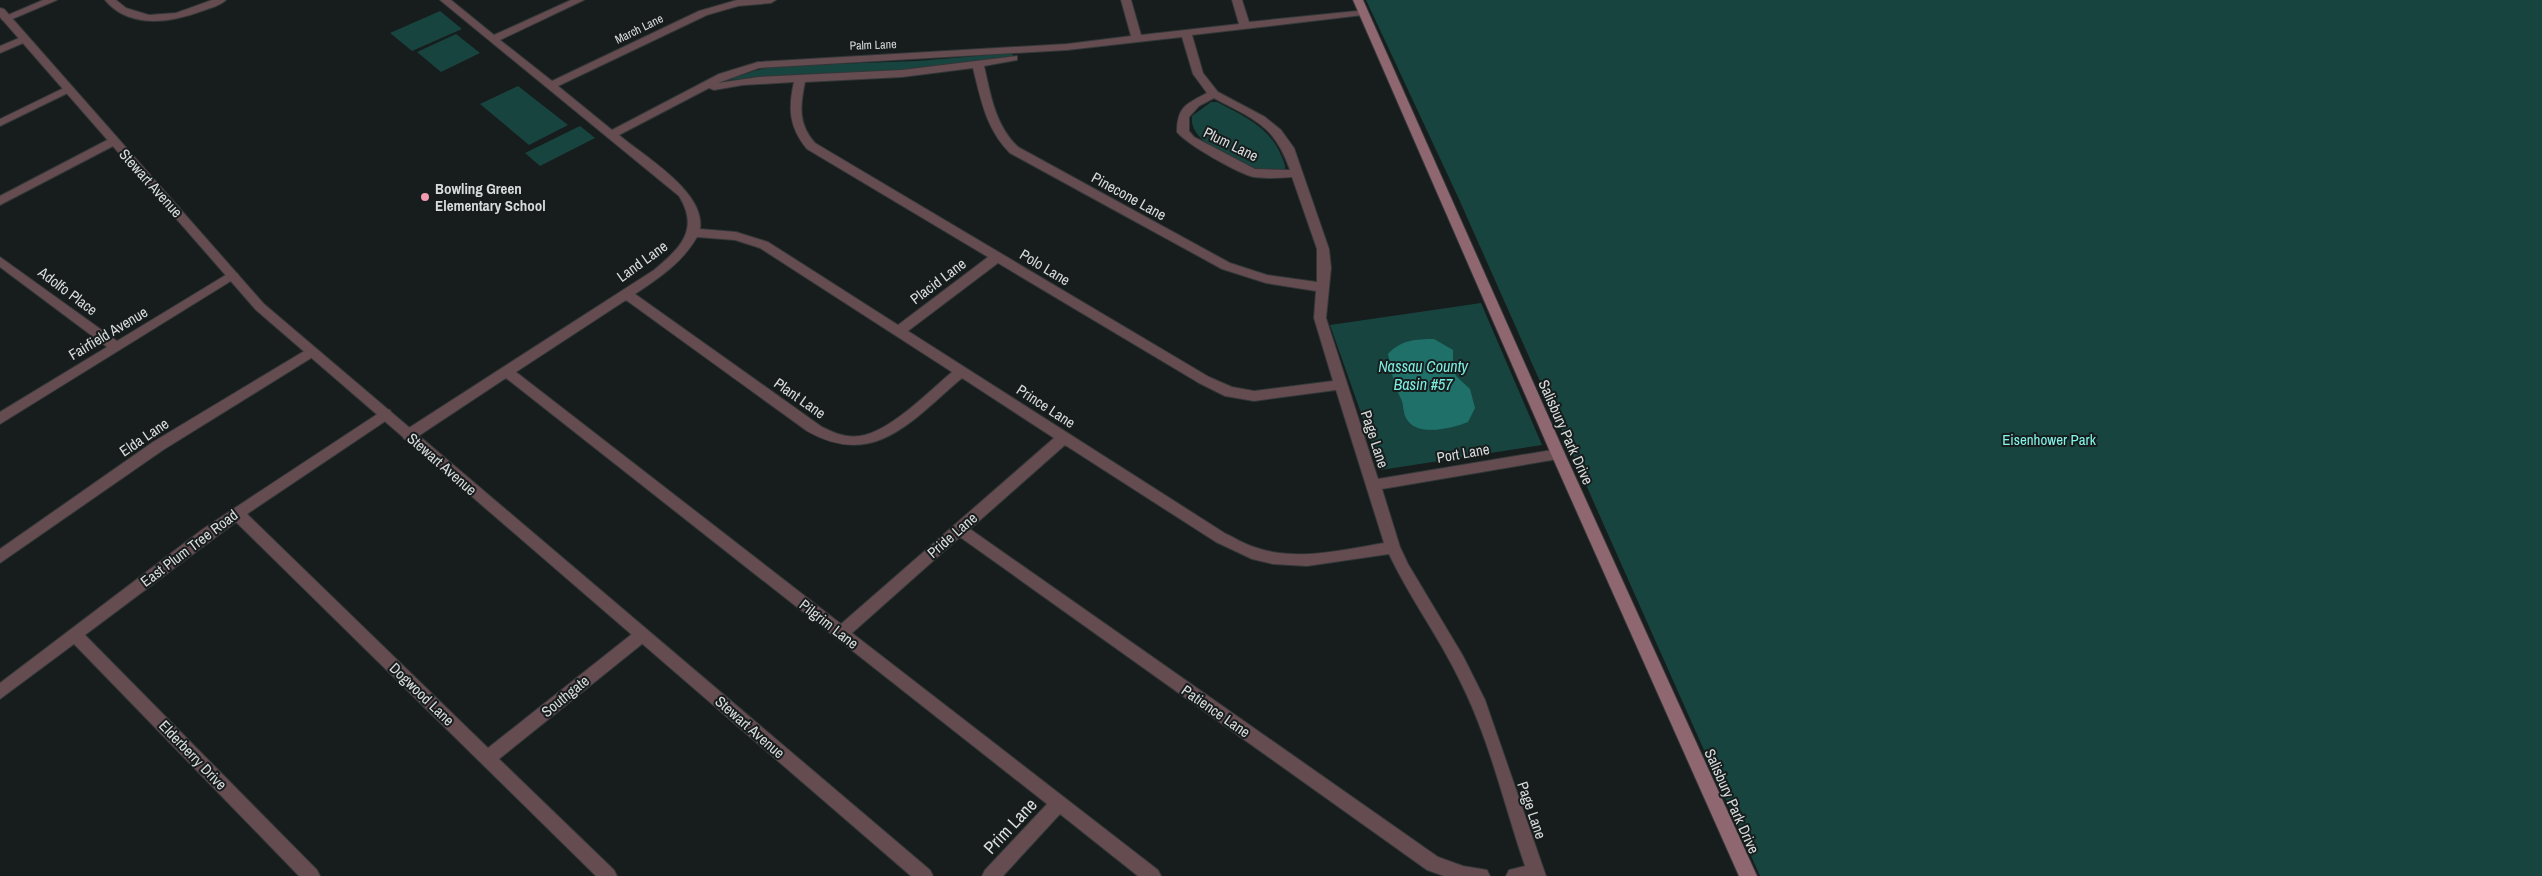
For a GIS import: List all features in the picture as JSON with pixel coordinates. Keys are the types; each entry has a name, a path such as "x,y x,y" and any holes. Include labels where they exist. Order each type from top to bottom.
{"main road":[{"name":"Salisbury Park Drive","path":"1361,6 1558,454 1748,876"}],"street":[{"path":"3,15 52,0"},
{"path":"110,0 125,13 146,19 186,13 221,0"},
{"path":"445,0 683,193 692,205 694,233"},
{"path":"493,39 579,0"},
{"name":"March Lane","path":"550,86 703,12 737,3 771,0"},
{"path":"1126,0 1136,40"},
{"path":"1237,0 1245,26"},
{"name":"Palm Lane","path":"611,135 736,71 779,62 1068,47 1245,26 1361,6"},
{"name":"Stewart Avenue","path":"3,15 260,307 924,876"},
{"name":"Page Lane","path":"1186,34 1198,74 1214,94 1261,118 1277,132 1288,148 1295,173 1323,249 1325,268 1320,318 1393,547 1407,578 1457,660 1477,699 1536,874"},
{"path":"0,50 24,39"},
{"name":"Palm Lane","path":"686,95 732,83 908,74 978,65 1068,47"},
{"name":"Pinecone Lane","path":"978,65 992,125 1003,141 1014,150 1226,266 1266,279 1322,287"},
{"name":"Polo Lane","path":"800,79 794,108 795,122 802,136 811,146 1204,380 1230,392 1266,396 1340,385"},
{"path":"0,122 68,88"},
{"name":"Plum Lane","path":"1214,94 1195,104 1183,116 1183,132 1190,140 1253,173 1276,175 1295,173"},
{"path":"0,201 113,141"},
{"name":"Land Lane","path":"409,435 626,294 676,258 694,233"},
{"name":"Prince Lane","path":"694,233 736,236 757,242 899,330 1221,538 1255,554 1283,560 1310,561 1393,547"},
{"name":"Placid Lane","path":"899,330 997,257"},
{"name":"Adolfo Place","path":"0,261 116,347"},
{"name":"Fairfield Avenue","path":"0,419 233,276"},
{"name":"Plant Lane","path":"626,294 812,427 837,439 859,441 878,436 962,371"},
{"name":"Elda Lane","path":"0,557 158,446 311,352"},
{"name":"Pilgrim Lane","path":"507,372 1152,876"},
{"name":"East Plum Tree Road","path":"0,692 236,512 385,414"},
{"name":"Pride Lane","path":"841,633 1064,437"},
{"name":"Port Lane","path":"1374,485 1558,454"},
{"name":"Dogwood Lane","path":"236,512 608,876"},
{"name":"Patience Lane","path":"958,529 1434,864 1463,874 1481,876"},
{"name":"Elderberry Drive","path":"75,635 310,876"},
{"name":"Southgate","path":"488,758 642,635"},
{"name":"Prim Lane","path":"991,876 1058,804"},
{"path":"1515,876 1536,874"}],"green space":[{"name":"Eisenhower Park","path":"1366,0 2542,0 2542,876 1760,876 1458,197"},
{"path":"440,11 462,29 412,51 390,33"},
{"path":"456,34 480,53 441,72 417,52"},
{"path":"1012,53 1013,56 911,70 727,80 757,70 779,66 917,61"},
{"path":"518,86 568,125 529,145 480,104"},
{"path":"1211,102 1217,102 1236,112 1270,136 1284,162 1285,170 1253,168 1224,154 1204,141 1197,134 1193,126 1192,116"},
{"path":"580,126 595,138 540,166 525,153"},
{"path":"1481,303 1542,445 1381,470 1330,325"}],"water":[{"name":"Nassau County Basin #57","path":"1434,339 1453,350 1453,365 1456,376 1470,389 1475,408 1468,422 1444,429 1426,430 1411,424 1404,414 1388,354 1393,349 1409,341"}],"place":[{"name":"Bowling Green Elementary School","path":"425,197"}]}
